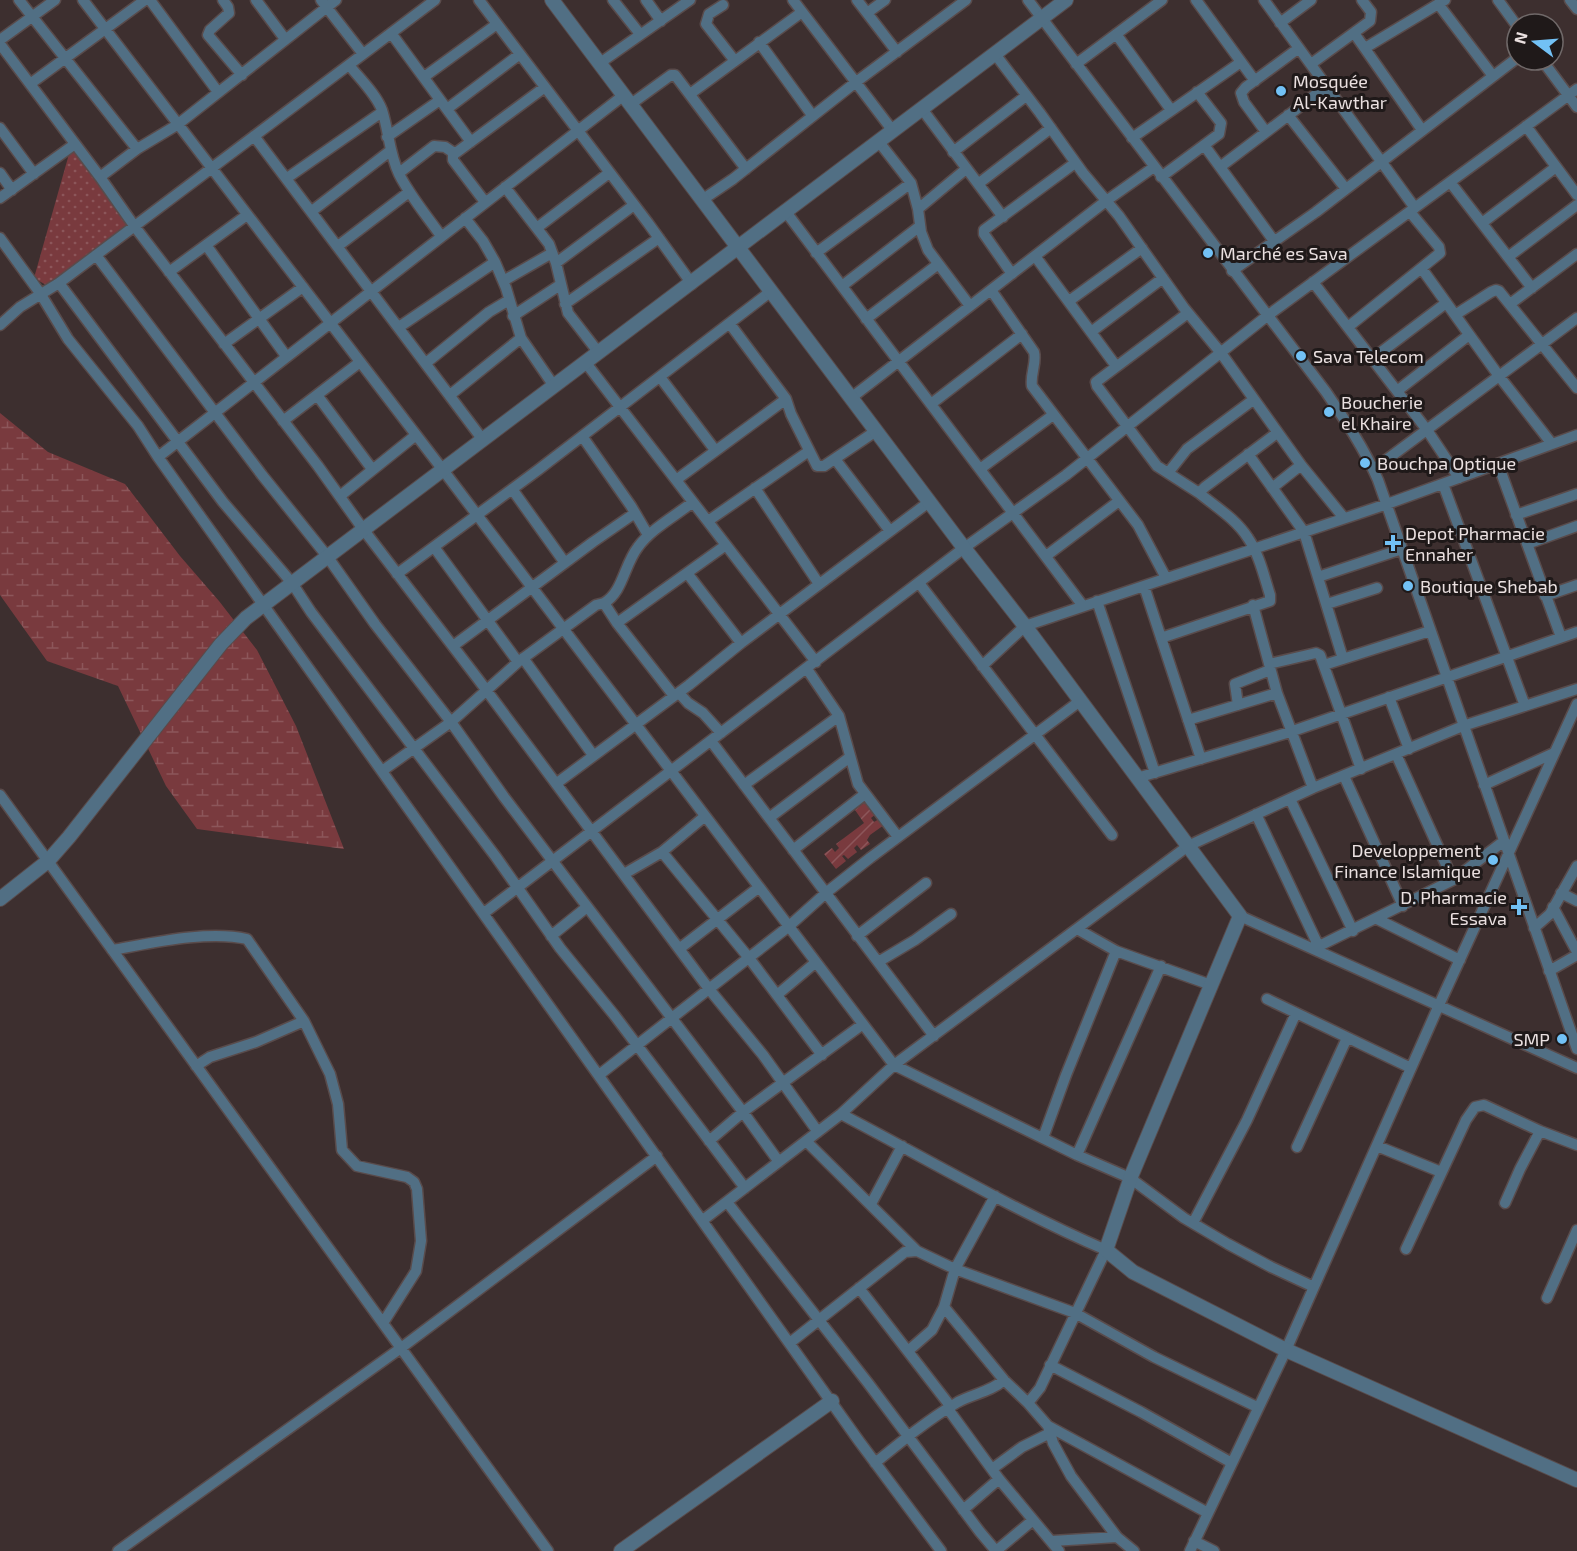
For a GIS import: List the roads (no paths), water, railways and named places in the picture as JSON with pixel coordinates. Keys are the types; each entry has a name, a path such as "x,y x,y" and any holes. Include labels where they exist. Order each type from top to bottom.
{"street":[{"path":"20,0 137,149"},
{"path":"55,0 0,42 135,227 819,1132"},
{"path":"82,0 443,470 894,1065 1077,1155 1130,1178 1193,1223 1271,1267 1314,1287"},
{"path":"30,84 145,0"},
{"path":"150,0 218,92"},
{"path":"223,0 229,13 210,30 208,35 242,75"},
{"path":"256,0 285,39"},
{"path":"0,325 20,307 59,283 135,227 435,0"},
{"path":"479,0 692,284"},
{"path":"552,0 1240,916 1316,948 1577,1068"},
{"path":"613,0 640,34"},
{"path":"646,0 661,21"},
{"path":"600,63 690,0"},
{"path":"793,0 893,131"},
{"path":"856,0 897,52"},
{"path":"867,13 885,0"},
{"path":"702,200 746,169 812,115 965,0"},
{"path":"1028,0 1326,392 1355,434 1374,469 1534,928 1576,1041"},
{"path":"0,899 48,861 221,644 246,618 740,248 1066,0"},
{"path":"1076,64 1162,0"},
{"path":"1196,0 1254,81"},
{"path":"1264,0 1381,161 1441,250 1438,256 1348,327"},
{"path":"1280,23 1311,0"},
{"path":"1311,64 1372,18 1371,12 1362,0"},
{"path":"1570,0 1577,9"},
{"path":"100,177 137,149 177,125 242,75 328,2 363,54"},
{"path":"724,2 709,15 706,24 735,61"},
{"path":"1365,48 1442,2 1493,76"},
{"path":"690,94 802,12"},
{"path":"424,77 497,24"},
{"path":"391,33 471,142"},
{"path":"1354,33 1422,130"},
{"path":"1116,34 1171,110"},
{"path":"759,42 812,115"},
{"path":"1266,132 1241,98 1241,93 1299,48"},
{"path":"447,109 520,54"},
{"path":"994,54 1142,248 1188,313 1221,352 1301,465 1344,518"},
{"path":"1132,138 1240,62"},
{"path":"349,65 378,102 390,151 399,174 441,236"},
{"path":"1232,271 1346,189 1505,67"},
{"path":"1553,72 1572,92 1577,107"},
{"path":"158,457 577,130 671,75 678,78 746,169"},
{"path":"1220,167 1327,86"},
{"path":"485,202 453,160 454,153 545,87"},
{"path":"1161,177 1220,134 1221,123 1197,92"},
{"path":"484,913 964,548 1088,458 1267,316 1572,92"},
{"path":"953,152 1026,96"},
{"path":"387,137 440,100"},
{"path":"922,109 1003,217"},
{"path":"287,178 382,112"},
{"path":"1288,115 1346,189"},
{"path":"1526,126 1577,195"},
{"path":"0,128 34,174"},
{"path":"978,184 1050,128"},
{"path":"254,136 483,440"},
{"path":"879,142 911,183 927,250 970,306"},
{"path":"0,198 75,144"},
{"path":"399,174 434,146 445,147 454,153"},
{"path":"1204,146 1274,241"},
{"path":"312,211 354,181 390,151"},
{"path":"1012,274 983,232 1075,163"},
{"path":"851,398 1106,201 1154,167"},
{"path":"1482,223 1556,167"},
{"path":"918,209 966,169"},
{"path":"538,228 609,172"},
{"path":"0,173 12,190"},
{"path":"1450,182 1532,288"},
{"path":"816,252 911,183"},
{"path":"505,187 538,228 554,258 568,313 599,353"},
{"path":"338,246 410,192"},
{"path":"503,281 554,258 634,205"},
{"path":"1508,257 1577,205"},
{"path":"786,212 1083,606"},
{"path":"169,272 247,215"},
{"path":"465,218 483,241 495,262 520,338 554,386"},
{"path":"842,286 920,226"},
{"path":"0,238 40,293 68,339 138,426 875,1463 941,1551"},
{"path":"565,304 659,238"},
{"path":"206,245 286,356"},
{"path":"1069,301 1142,248"},
{"path":"1510,304 1577,254"},
{"path":"96,255 214,412 327,556 504,797 779,1162"},
{"path":"1035,256 1116,366"},
{"path":"399,327 495,262"},
{"path":"866,319 937,265"},
{"path":"1422,269 1499,376 1552,444"},
{"path":"1091,332 1163,278"},
{"path":"1313,282 1427,430 1459,478"},
{"path":"59,283 224,502 292,583 311,612 518,888 551,936 745,1188"},
{"path":"513,316 560,285"},
{"path":"224,344 303,287"},
{"path":"991,290 1034,352 1032,386 1145,537 1166,578"},
{"path":"1455,315 1496,290 1500,291 1577,388"},
{"path":"397,574 477,516 770,292"},
{"path":"426,363 489,312 508,300"},
{"path":"1372,359 1446,303"},
{"path":"1161,638 1253,605 1268,602 1270,598 1254,548 1247,535 1233,520 1199,493 1152,460 1096,384 1116,366 1188,313"},
{"path":"1374,469 1577,318"},
{"path":"730,324 786,399 809,451 819,467 824,466 876,431"},
{"path":"931,405 1022,334"},
{"path":"1397,391 1469,335"},
{"path":"450,395 520,338"},
{"path":"283,421 360,362"},
{"path":"586,363 816,662"},
{"path":"660,377 715,450"},
{"path":"317,395 372,469"},
{"path":"676,480 786,399"},
{"path":"1168,473 1186,449 1253,400"},
{"path":"980,469 1053,415"},
{"path":"1199,493 1277,433"},
{"path":"340,496 416,435"},
{"path":"982,666 1024,626 1387,504 1577,435"},
{"path":"582,436 648,535"},
{"path":"708,521 809,451"},
{"path":"1248,454 1304,532 1343,659"},
{"path":"835,459 890,531"},
{"path":"1498,464 1561,637"},
{"path":"1272,488 1301,465"},
{"path":"1443,484 1525,706"},
{"path":"755,488 819,584"},
{"path":"512,489 565,563"},
{"path":"1516,515 1577,494"},
{"path":"1046,556 1119,501"},
{"path":"382,771 451,722 521,660 596,605 612,598 627,563 648,535 693,502"},
{"path":"556,783 929,502"},
{"path":"453,646 635,513"},
{"path":"1527,544 1577,526"},
{"path":"617,623 726,545"},
{"path":"434,547 488,621 521,660 593,755"},
{"path":"1318,577 1402,549"},
{"path":"687,573 741,644"},
{"path":"919,583 1112,835"},
{"path":"1545,596 1577,585"},
{"path":"1144,586 1201,759"},
{"path":"1327,604 1377,588"},
{"path":"1097,601 1155,772"},
{"path":"604,603 617,623 676,694 703,713 721,733"},
{"path":"1253,605 1277,693 1313,788"},
{"path":"1324,665 1430,631"},
{"path":"1137,778 1290,732 1577,632"},
{"path":"1238,705 1235,684 1237,682 1269,667 1316,653 1324,665 1361,769"},
{"path":"807,669 839,716 855,777 898,837"},
{"path":"703,1220 819,1132 894,1065 1188,846 1313,788 1463,726 1577,689"},
{"path":"1188,720 1277,693"},
{"path":"1389,697 1409,749"},
{"path":"599,1075 788,927 827,892 1080,701"},
{"path":"1214,1551 1192,1546 1286,1350 1439,1005 1554,753 1573,721 1577,704"},
{"path":"744,785 839,716"},
{"path":"711,741 934,1036"},
{"path":"1484,785 1554,753"},
{"path":"1396,754 1453,880"},
{"path":"769,818 850,757"},
{"path":"1344,776 1403,906"},
{"path":"793,850 865,794"},
{"path":"0,795 548,1551"},
{"path":"1290,799 1353,931"},
{"path":"1256,814 1316,948"},
{"path":"624,874 662,852 704,817"},
{"path":"1316,948 1453,880 1504,840"},
{"path":"662,852 749,958 822,1055"},
{"path":"1534,928 1550,914 1577,866"},
{"path":"857,936 926,883"},
{"path":"680,949 759,888"},
{"path":"1561,893 1577,901"},
{"path":"551,936 587,907"},
{"path":"1550,971 1577,953 1572,932 1553,907"},
{"path":"878,962 915,940 951,914"},
{"path":"1028,1403 1040,1388 1106,1250 1130,1178 1240,916"},
{"path":"1377,919 1460,960"},
{"path":"1077,929 1116,951 1211,985"},
{"path":"112,950 165,940 232,936 247,939 304,1021 330,1074 338,1104 342,1150 357,1167 407,1177 414,1182 417,1189 420,1241 416,1271 383,1323"},
{"path":"1043,1138 1116,951"},
{"path":"777,995 816,962"},
{"path":"1077,1155 1161,966"},
{"path":"1267,999 1411,1068"},
{"path":"1193,1223 1247,1120 1296,1013"},
{"path":"196,1066 210,1057 256,1042 304,1021"},
{"path":"709,1141 743,1112 784,1084 863,1023"},
{"path":"1297,1147 1347,1038"},
{"path":"1406,1249 1466,1120 1475,1107 1484,1105 1577,1145"},
{"path":"841,1114 1066,1233 1106,1250 1133,1272 1286,1350 1577,1480"},
{"path":"1505,1203 1540,1131"},
{"path":"806,1142 917,1251 955,1269 1075,1313 1154,1357 1257,1407"},
{"path":"871,1204 902,1146"},
{"path":"1377,1146 1442,1172"},
{"path":"118,1551 401,1348 657,1156"},
{"path":"908,1352 932,1329 944,1307 955,1269 995,1196"},
{"path":"727,1202 996,1551 1033,1520"},
{"path":"1547,1298 1576,1235"},
{"path":"791,1342 905,1252 917,1251"},
{"path":"859,1288 999,1479 1059,1551"},
{"path":"944,1307 1004,1380 1028,1403 1049,1429 1053,1443 1071,1476 1117,1537 1134,1551"},
{"path":"1050,1365 1232,1463"},
{"path":"875,1463 908,1436 949,1408 1004,1380"},
{"path":"621,1551 832,1401"},
{"path":"992,1469 1049,1429"},
{"path":"1049,1429 1208,1513"},
{"path":"963,1510 999,1479"},
{"path":"1052,1541 1117,1537"}],"place":[{"name":"Mosquée Al-Kawthar","path":"1281,91"},
{"name":"Marché es Sava","path":"1208,253"},
{"name":"Sava Telecom","path":"1301,356"},
{"name":"Boucherie el Khaire","path":"1329,412"},
{"name":"Bouchpa Optique","path":"1365,463"},
{"name":"Depot Pharmacie Ennaher","path":"1393,543"},
{"name":"Boutique Shebab","path":"1408,586"},
{"name":"Developpement Finance Islamique","path":"1493,860"},
{"name":"D. Pharmacie Essava","path":"1519,907"},
{"name":"SMP","path":"1562,1039"}]}
